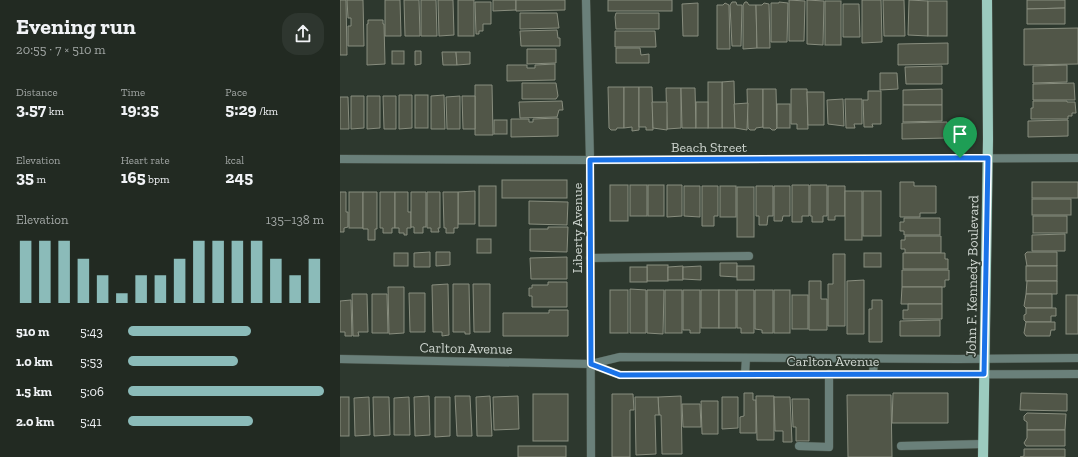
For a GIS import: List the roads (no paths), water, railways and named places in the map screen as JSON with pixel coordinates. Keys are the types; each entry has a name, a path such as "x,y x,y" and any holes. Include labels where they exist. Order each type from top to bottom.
{"main road":[{"name":"John F. Kennedy Boulevard","path":"983,457 988,158 987,0"}],"street":[{"name":"Liberty Avenue","path":"586,0 590,160 592,457"},
{"name":"Beach Street","path":"340,159 590,160 1078,158"},
{"path":"590,258 749,256"},
{"name":"Carlton Avenue","path":"340,359 591,364 620,357 874,359 1078,358"},
{"path":"745,374 746,358"},
{"path":"873,374 874,359"},
{"name":"Carlton Avenue","path":"591,364 620,375 1078,374"},
{"path":"798,446 829,447 829,374"},
{"path":"901,446 984,444"}]}
